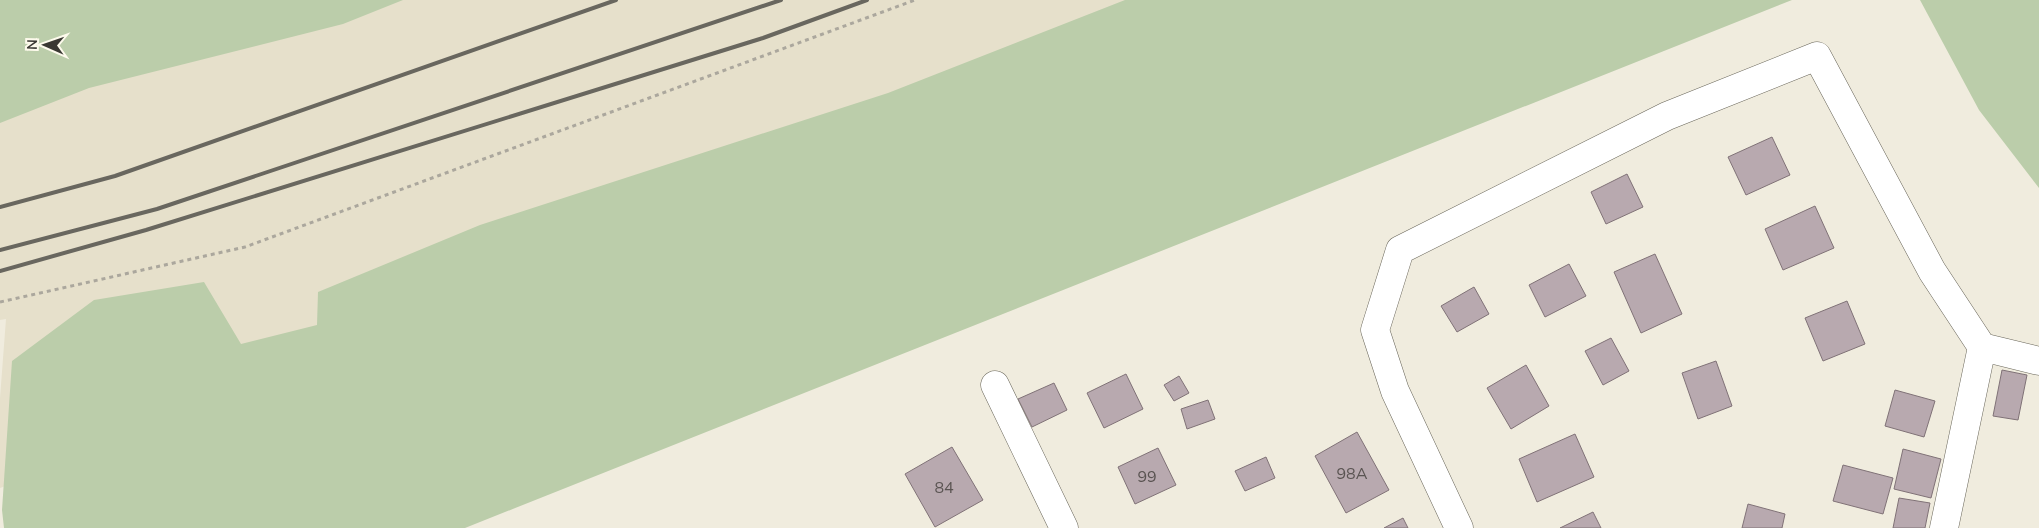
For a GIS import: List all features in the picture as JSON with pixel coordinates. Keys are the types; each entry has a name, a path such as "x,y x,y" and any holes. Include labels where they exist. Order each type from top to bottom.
{"lane":[{"path":"1459,528 1395,391 1375,330 1400,250 1667,116 1817,56 1932,271 1982,347 2039,361"},
{"path":"1944,528 1982,347"},
{"path":"996,385 1064,528"}],"path":[{"path":"0,302 245,248 915,0"}],"shaded area":[{"path":"244,0 1334,0 1133,90 0,488 0,398 6,319 0,320 0,80"}],"green space":[{"path":"0,0 403,0 343,24 89,88 0,123"},
{"path":"1125,0 1792,0 465,528 4,528 2,510 12,361 94,300 204,282 241,344 317,325 318,292 480,225 888,93"},
{"path":"1920,0 2039,0 2039,188 1979,110"}],"building":[{"path":"1772,137 1790,175 1746,195 1728,157"},
{"path":"1627,174 1643,207 1606,224 1591,192"},
{"path":"1815,206 1834,248 1783,270 1765,229"},
{"path":"1655,254 1682,314 1641,333 1614,272"},
{"path":"1569,264 1586,296 1545,317 1529,285"},
{"path":"1474,287 1489,314 1457,332 1441,306"},
{"path":"1847,301 1865,344 1823,361 1805,318"},
{"path":"1611,338 1629,371 1603,385 1585,351"},
{"path":"1716,361 1732,406 1698,419 1682,373"},
{"path":"1526,365 1549,406 1511,429 1487,388"},
{"path":"2002,370 2027,375 2018,420 1993,416"},
{"path":"1126,374 1143,409 1104,428 1087,393"},
{"path":"1179,376 1189,393 1174,401 1164,385"},
{"path":"1054,383 1067,410 1032,427 1018,399"},
{"path":"1895,390 1935,401 1924,437 1885,426"},
{"path":"1208,400 1215,419 1187,429 1181,409"},
{"path":"1357,432 1389,490 1346,513 1315,456"},
{"path":"1575,434 1594,477 1537,502 1519,459"},
{"path":"952,447 983,500 935,527 905,474"},
{"path":"1158,448 1176,485 1135,504 1118,467"},
{"path":"1903,449 1941,459 1931,498 1894,489"},
{"path":"1266,457 1275,478 1245,491 1235,471"},
{"path":"1843,465 1893,478 1883,514 1833,501"},
{"path":"1899,498 1930,503 1925,528 1893,528"},
{"path":"1748,504 1785,514 1782,528 1742,528"},
{"path":"1593,512 1601,528 1560,528"},
{"path":"1403,518 1408,528 1384,528"}],"railway":[{"path":"0,207 115,176 616,0"},
{"path":"0,250 157,209 781,0"},
{"path":"0,271 146,230 763,38 867,0"}]}
